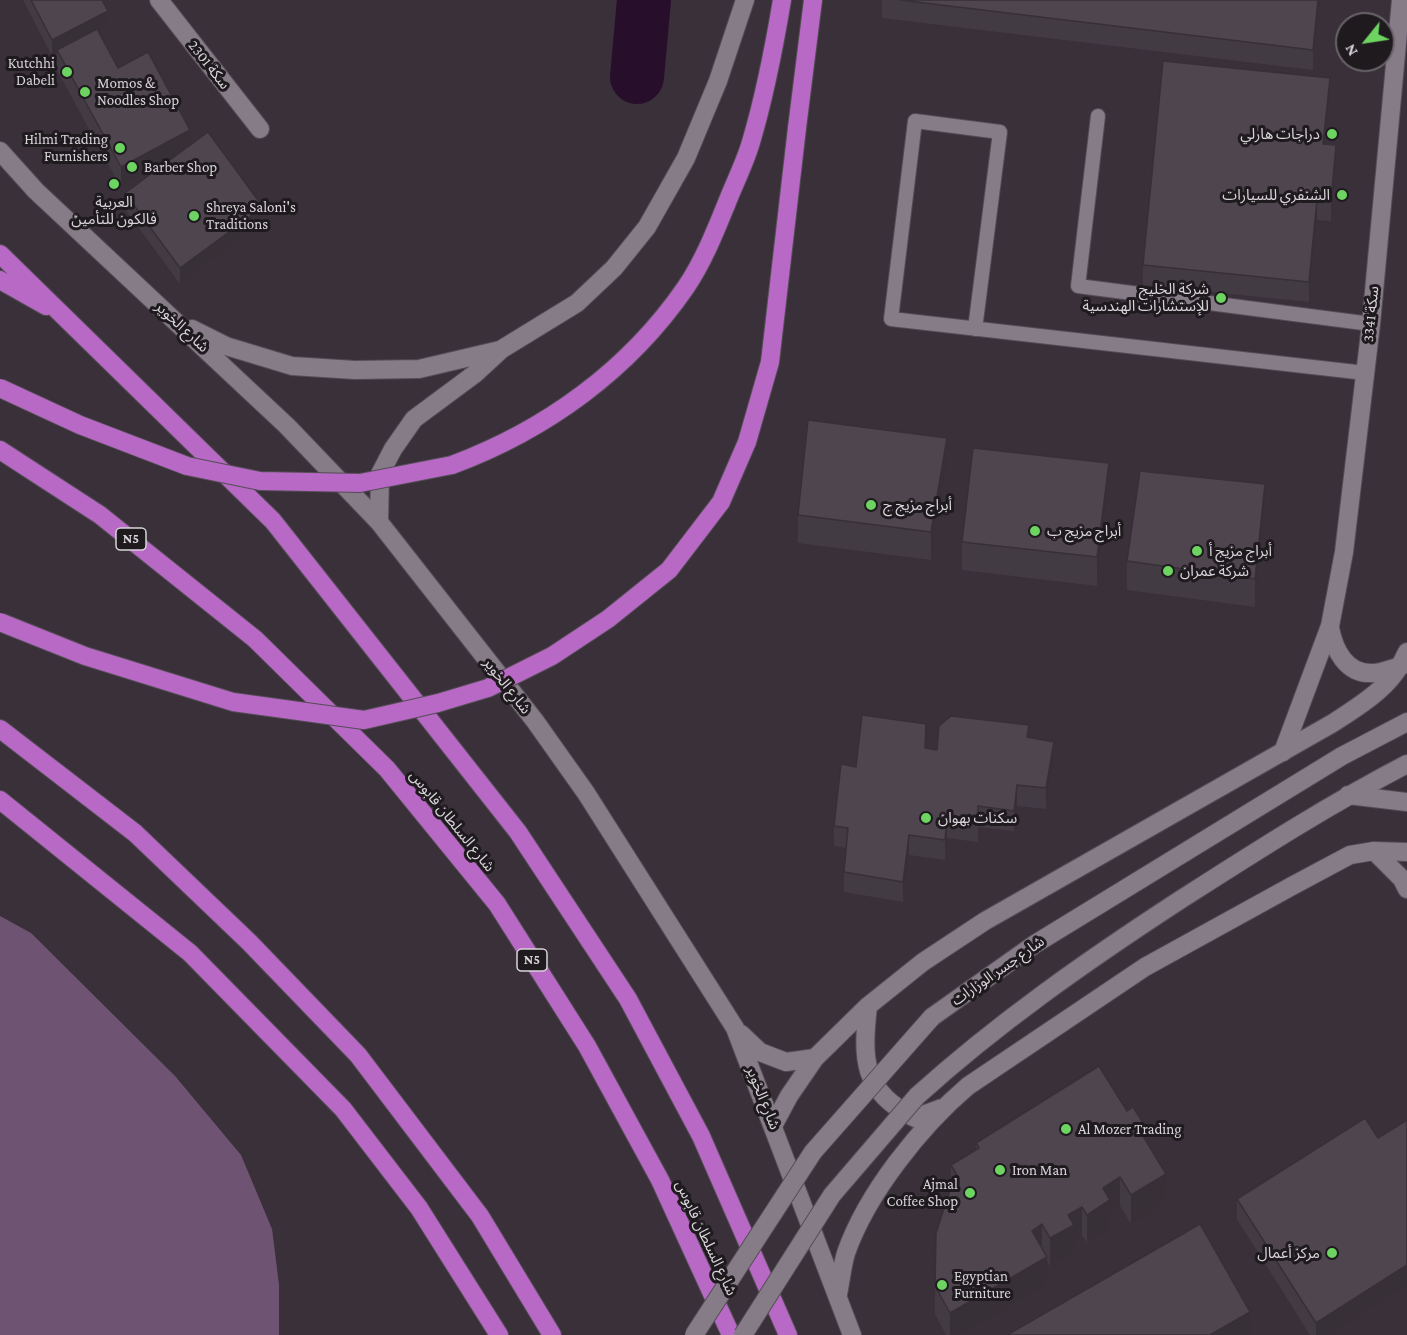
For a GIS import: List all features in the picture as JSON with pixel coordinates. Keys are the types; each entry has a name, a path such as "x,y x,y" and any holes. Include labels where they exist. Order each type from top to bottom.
{"highway":[{"path":"0,388 80,425 187,466 260,481 360,483 452,465 495,450 537,426 586,393 638,347 687,286 715,231 751,143 774,53 782,0"},
{"path":"0,622 85,656 233,702 364,720 438,704 488,688 552,656 608,619 669,570 721,502 747,442 770,362 813,0"},
{"path":"0,254 273,521 518,832 633,1010 701,1136 788,1335"},
{"path":"0,280 64,315"},
{"name":"شارع السلطان قابوس","path":"0,450 100,514 255,639 387,769 496,904 587,1046 660,1179 731,1335"},
{"path":"0,729 135,833 249,942 358,1055 480,1215 552,1335"},
{"path":"0,800 190,953 343,1109 419,1208 499,1335"},
{"path":"0,813 41,835"}],"main road":[{"name":"سكة 2301","path":"159,0 260,129"},
{"path":"379,522 380,474 393,449 414,419 476,373 502,349 577,303 614,268 647,227 691,148 718,81 745,0"},
{"name":"سكة 3341","path":"1283,752 1330,626 1345,541 1371,324 1401,0"},
{"name":"شارع الخوير","path":"0,151 36,191 287,426 379,522 535,721 580,784 735,1028 774,1124 852,1335"},
{"path":"177,322 226,346 292,366 355,370 419,369 502,349"},
{"name":"سكة 3341","path":"1330,626 1334,650 1349,666 1371,674 1404,659"},
{"path":"774,1124 789,1096 815,1058 868,1006 923,962 985,921 1283,752 1374,696 1404,659"},
{"name":"شارع جسر الوزارات","path":"694,1335 813,1152 932,1017 1035,944 1342,756 1407,722"},
{"path":"743,1335 832,1195 917,1096 968,1050 1075,969 1290,829 1407,764"},
{"path":"1348,795 1407,802"},
{"path":"1374,850 1402,879 1407,889"},
{"path":"838,1294 846,1254 862,1218 889,1175 944,1107 968,1086 1145,968 1350,855 1374,850 1407,852"},
{"path":"868,1006 864,1059 879,1090 897,1109 915,1118 944,1107"},
{"path":"735,1028 760,1052 786,1062 815,1058"}],"lane":[{"path":"1098,116 1078,285 1371,324"},
{"path":"975,329 1000,132 915,121 891,319 975,329 1365,373"}],"shaded area":[{"path":"0,916 31,933 175,1076 241,1155 272,1229 279,1285 279,1335 0,1335"}],"building":[{"path":"31,0 102,0 108,11 52,40"},
{"path":"900,0 1318,0 1313,50"},
{"path":"97,29 118,68 148,52 190,130 121,167 57,50"},
{"path":"1163,61 1330,78 1323,144 1336,145 1331,201 1317,199 1309,282 1143,265"},
{"name":"Shreya Saloni's Traditions","path":"208,132 263,207 180,268 125,193"},
{"name":"أبراج مزيج ج","path":"808,420 947,438 931,532 798,515"},
{"name":"أبراج مزيج ب","path":"973,448 1109,463 1097,557 962,542"},
{"name":"أبراج مزيج أ","path":"1140,471 1265,484 1255,579 1127,561"},
{"name":"سكنات بهوان","path":"862,715 926,724 925,748 937,750 939,726 951,716 1029,725 1027,737 1054,742 1046,788 1017,785 1014,811 978,806 978,822 947,818 945,840 909,835 903,882 844,872 848,828 834,826 841,764 856,767"},
{"path":"1099,1066 1127,1111 1133,1107 1143,1123 1137,1126 1166,1174 1131,1195 1120,1177 1103,1188 1110,1200 1087,1215 1082,1207 1068,1215 1074,1225 1050,1238 1042,1224 1032,1231 1047,1257 950,1313 935,1286 936,1233 952,1184 958,1177 951,1165 979,1148 976,1143"},
{"name":"مركز أعمال","path":"1365,1118 1378,1138 1407,1120 1407,1265 1316,1323 1237,1199"},
{"path":"1200,1224 1250,1312 1210,1335 1007,1335"}],"waterway":[{"path":"637,77 644,0"}],"place":[{"name":"Kutchhi Dabeli","path":"67,72"},
{"name":"Momos & Noodles Shop","path":"85,92"},
{"name":"دراجات هارلي","path":"1332,134"},
{"name":"Hilmi Trading Furnishers","path":"120,148"},
{"name":"Barber Shop","path":"132,167"},
{"name":"العربية فالكون للتأمين","path":"114,184"},
{"name":"الشنفري للسيارات","path":"1342,195"},
{"name":"Shreya Saloni's Traditions","path":"194,216"},
{"name":"شركة الخليج للإستشارات الهندسية","path":"1221,298"},
{"name":"أبراج مزيج ج","path":"871,505"},
{"name":"أبراج مزيج ب","path":"1035,531"},
{"name":"أبراج مزيج أ","path":"1197,551"},
{"name":"شركة عمران","path":"1168,571"},
{"name":"سكنات بهوان","path":"926,818"},
{"name":"Al Mozer Trading","path":"1066,1129"},
{"name":"Iron Man","path":"1000,1170"},
{"name":"Ajmal Coffee Shop","path":"970,1193"},
{"name":"مركز أعمال","path":"1332,1253"},
{"name":"Egyptian Furniture","path":"942,1285"}]}
